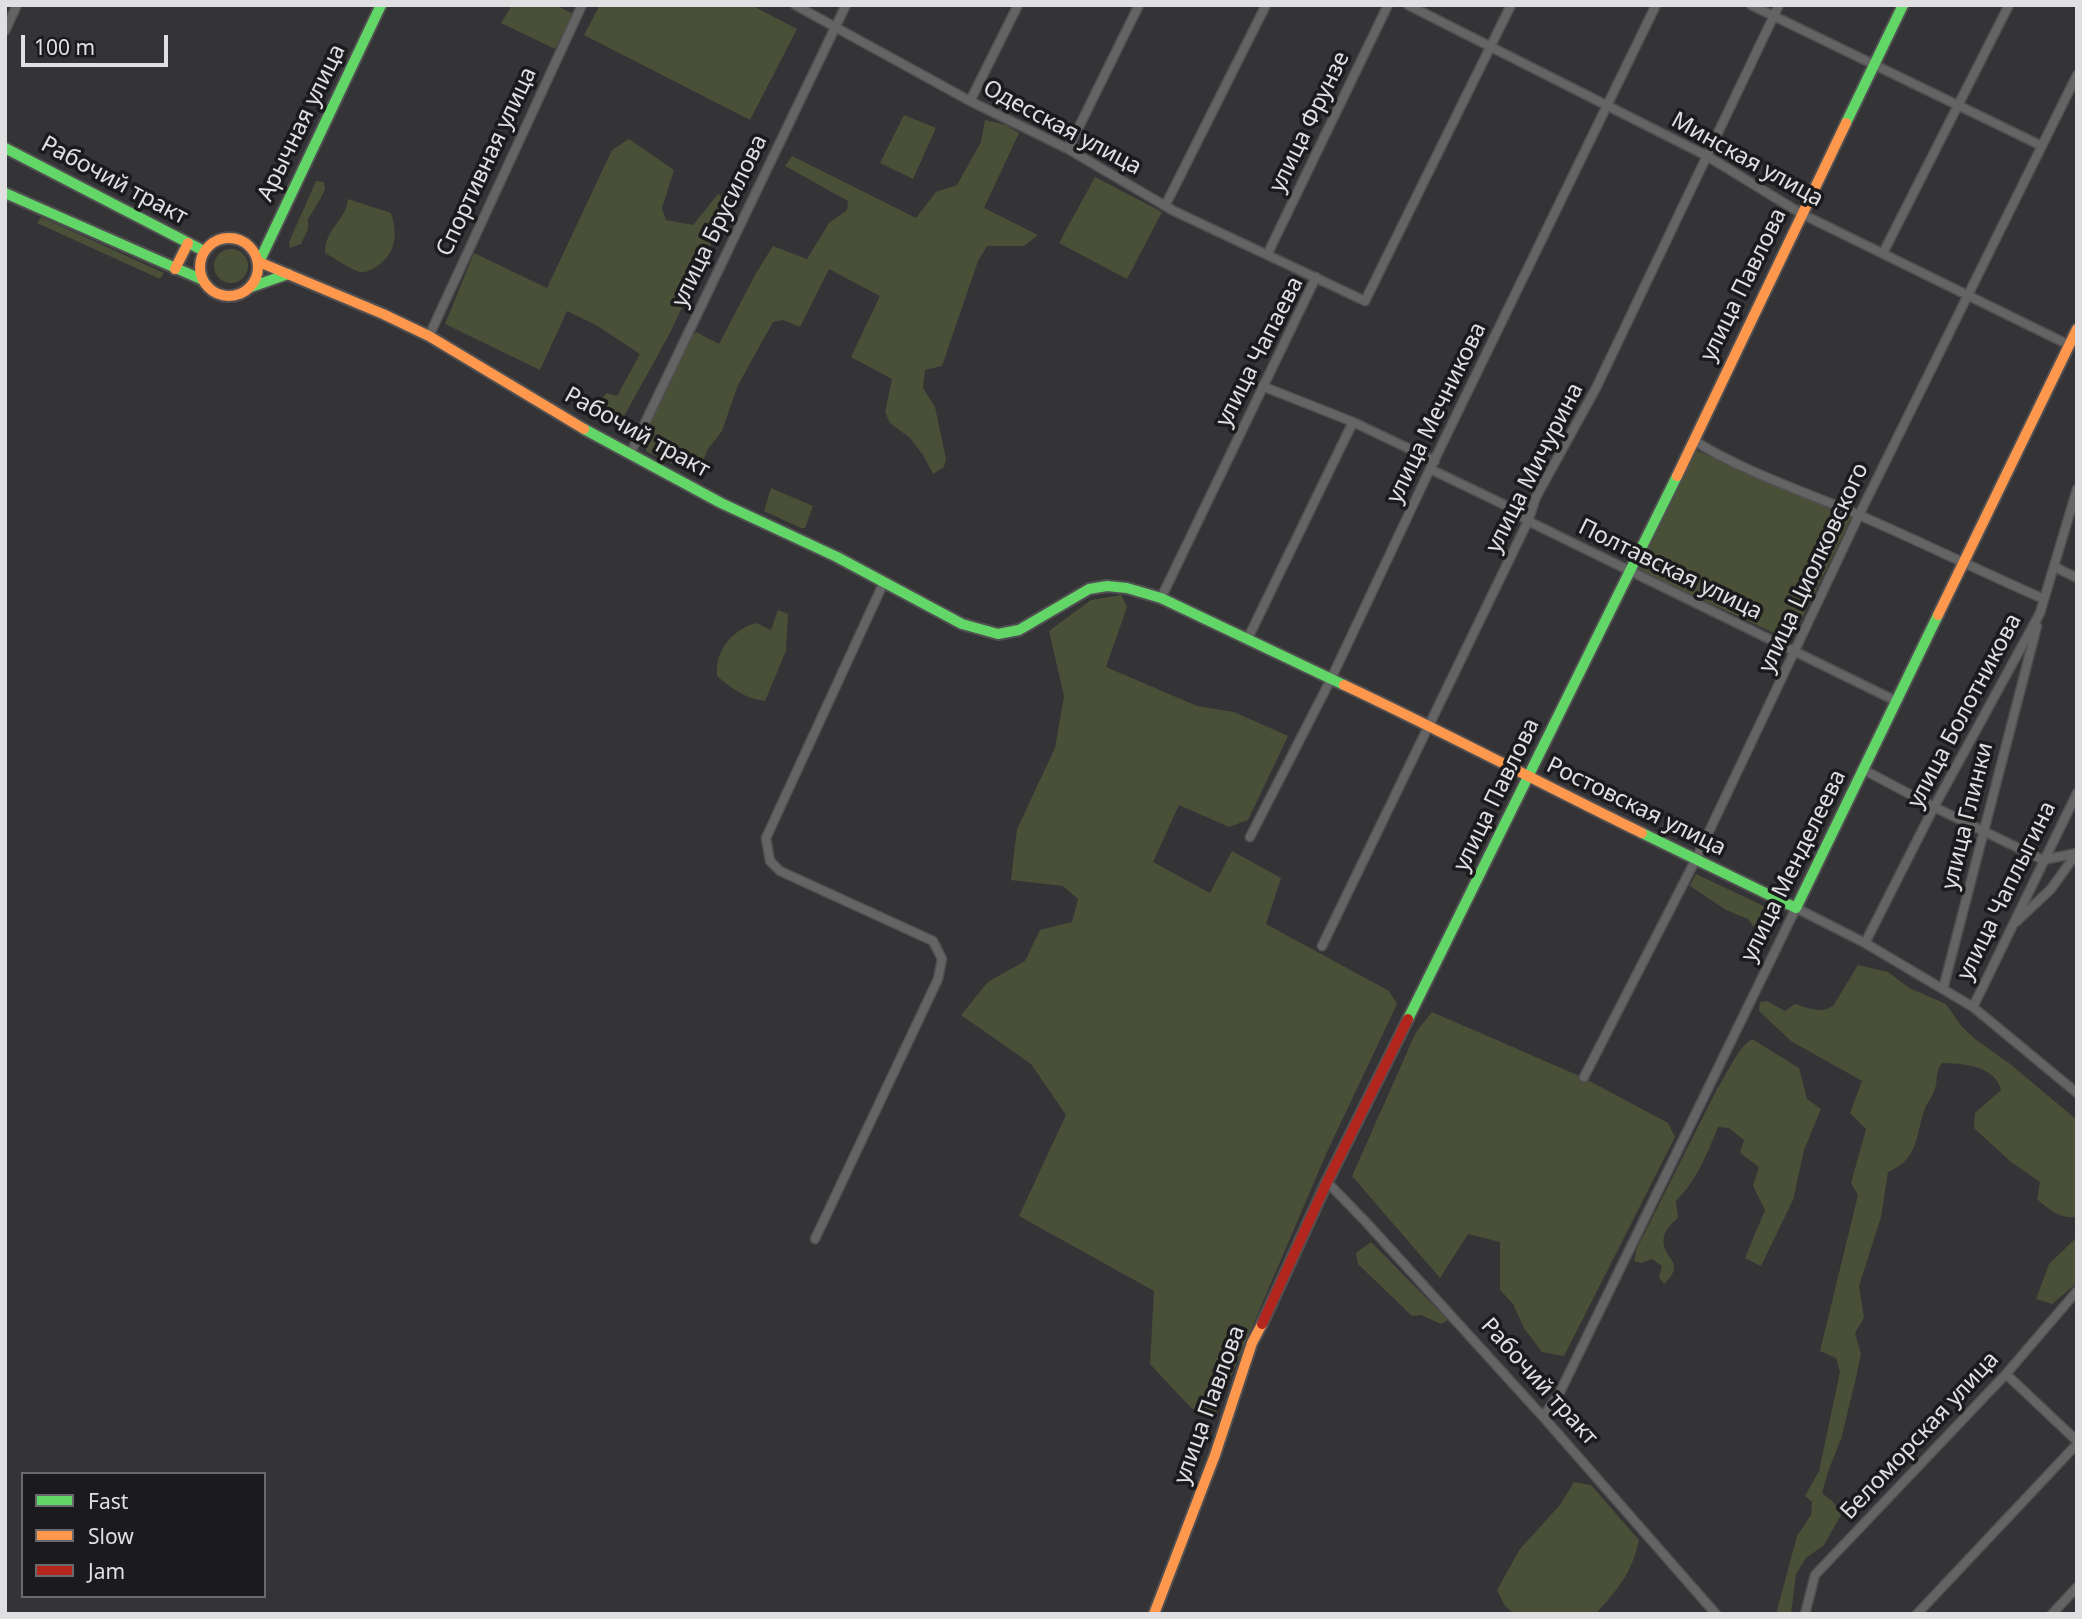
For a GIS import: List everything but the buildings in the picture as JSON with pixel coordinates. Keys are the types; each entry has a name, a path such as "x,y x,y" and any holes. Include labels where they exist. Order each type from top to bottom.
{"street":[{"path":"5,32 18,5"},
{"name":"Арычная улица","path":"248,244 269,237 382,5"},
{"name":"Спортивная улица","path":"429,336 582,5"},
{"name":"Одесская улица","path":"794,5 970,102 1068,149 1174,211 1316,277"},
{"name":"улица Брусилова","path":"630,454 846,5"},
{"path":"970,102 1018,5"},
{"path":"1068,149 1139,5"},
{"path":"1166,204 1266,5"},
{"name":"улица Фрунзе","path":"1267,255 1388,5"},
{"name":"Минская улица","path":"1408,5 1707,156 1802,214 2069,345"},
{"name":"улица Чапаева","path":"1161,598 1316,277 1365,301 1511,5"},
{"name":"улица Мечникова","path":"1250,837 1331,679 1656,5"},
{"path":"1751,5 2042,146"},
{"name":"улица Мичурина","path":"1322,946 1431,726 1528,521 1536,498 1596,388 1779,5"},
{"name":"улица Павлова","path":"1154,1614 1215,1455 1252,1343 1326,1182 1631,571 1903,5"},
{"path":"1883,253 2009,5"},
{"name":"улица Циолковского","path":"1584,1077 1696,859 1859,515 2077,75"},
{"name":"Рабочий тракт","path":"5,148 188,243 203,255 209,245 223,239 232,238 248,244"},
{"path":"5,193 203,280"},
{"path":"250,287 255,281 269,237"},
{"path":"175,269 188,243"},
{"path":"248,244 259,262"},
{"path":"175,269 203,255"},
{"path":"203,255 200,273 203,280 207,287 221,295 237,295 250,287 288,274"},
{"name":"Рабочий тракт","path":"259,262 429,336 556,413 720,503 884,582 962,624 998,634"},
{"name":"улица Менделеева","path":"1543,1417 1560,1392 2077,329"},
{"name":"Полтавская улица","path":"1262,386 1353,422 1507,506 1528,521 1896,701"},
{"path":"1248,638 1353,422"},
{"path":"1693,440 1760,475 1859,515 2044,599"},
{"name":"улица Болотникова","path":"1865,943 1934,807 2040,613 2077,489"},
{"path":"2055,567 2077,578"},
{"path":"815,1240 938,979 942,959 933,941 780,871 770,861 766,838 884,582"},
{"name":"Ростовская улица","path":"998,634 1019,630 1089,589 1126,587 1161,598 1431,726 1529,778 1865,943 1973,1007 2077,1093"},
{"name":"улица Глинки","path":"1943,989 2040,613"},
{"path":"1864,771 2043,859 2077,854"},
{"name":"улица Чаплыгина","path":"1973,1007 2077,793"},
{"path":"2011,926 2051,889 2077,854"},
{"path":"2069,1085 2077,1077"},
{"name":"Рабочий тракт","path":"1326,1182 1366,1221 1543,1417 1716,1614"},
{"name":"Беломорская улица","path":"1805,1614 1815,1575 2006,1374 2077,1291"},
{"path":"1917,1614 2077,1442 2006,1374"},
{"path":"2052,1614 2077,1587"}],"green space":[{"path":"512,5 556,5 573,14 555,49 501,23"},
{"path":"600,5 751,5 797,29 750,120 584,35"},
{"path":"904,115 936,128 913,179 880,163"},
{"path":"985,120 1006,125 1019,133 984,208 1038,235 1024,246 987,246 978,261 942,366 925,370 923,388 935,407 946,459 944,467 933,474 910,438 890,423 885,412 892,379 851,357 880,296 829,269 800,327 783,320 773,322 738,385 722,431 708,449 701,466 673,464 647,452 642,439 690,339 696,332 719,344 773,246 807,259 829,223 847,210 848,201 785,166 792,156 916,218 936,192 957,185 981,142"},
{"path":"629,139 674,170 662,208 666,220 693,225 718,194 730,203 671,331 622,420 602,407 602,399 606,393 617,396 640,354 596,325 567,311 540,370 445,324 474,253 547,288 612,150"},
{"path":"1095,177 1162,212 1127,279 1059,243"},
{"path":"316,181 324,182 325,189 308,219 308,229 301,244 290,248 289,242"},
{"path":"348,199 391,213 393,221 394,243 388,256 366,272 356,271 325,253 328,237 344,213"},
{"path":"41,217 164,273 160,279 37,223"},
{"path":"231,249 243,254 248,266 243,278 231,283 219,278 214,266 219,254"},
{"path":"1695,450 1852,517 1791,641 1638,570"},
{"path":"771,488 813,506 805,528 764,511"},
{"path":"1121,595 1127,607 1106,667 1197,706 1234,712 1288,736 1248,820 1229,827 1179,805 1153,862 1210,893 1232,851 1281,878 1266,924 1389,991 1397,1004 1326,1154 1213,1419 1191,1408 1150,1364 1154,1291 1019,1216 1066,1115 1031,1064 961,1015 988,982 1025,961 1040,930 1072,922 1078,899 1063,886 1011,880 1017,829 1055,748 1064,696 1049,631 1091,600"},
{"path":"778,610 788,614 786,651 765,701 758,700 739,692 717,676 719,658 727,642 747,626 756,623 771,630"},
{"path":"1696,874 1778,915 1770,939 1759,934 1748,919 1726,910 1690,886"},
{"path":"1858,965 1888,972 1909,988 1946,1004 1962,1027 1975,1039 2010,1064 2077,1120 2077,1217 2060,1215 2037,1199 2040,1182 2011,1162 1974,1128 1975,1113 2001,1090 1998,1082 1977,1068 1942,1063 1910,1155 1898,1167 1888,1172 1881,1217 1859,1286 1864,1318 1855,1333 1861,1354 1841,1439 1822,1493 1842,1513 1824,1545 1806,1558 1796,1574 1791,1614 1776,1614 1797,1536 1811,1515 1812,1502 1805,1496 1819,1471 1840,1372 1836,1358 1820,1351 1858,1195 1851,1183 1866,1129 1850,1113 1862,1081 1791,1041 1759,1011 1760,1002 1767,1001 1785,1011 1795,1004 1824,1010 1833,1006"},
{"path":"1432,1012 1584,1078 1668,1123 1675,1137 1564,1356 1542,1352 1524,1328 1513,1304 1500,1290 1500,1242 1468,1234 1440,1278 1352,1176 1416,1032"},
{"path":"1752,1039 1799,1068 1807,1099 1821,1109 1804,1150 1793,1200 1761,1266 1745,1258 1765,1210 1753,1186 1759,1167 1740,1153 1744,1140 1729,1128 1718,1127 1696,1175 1676,1201 1678,1218 1667,1230 1664,1238 1665,1248 1674,1269 1664,1284 1659,1277 1662,1266 1652,1259 1641,1263 1634,1261 1637,1248 1717,1089 1737,1054"},
{"path":"2077,1237 2077,1283 2052,1304 2036,1299 2049,1264"},
{"path":"1371,1242 1448,1320 1441,1324 1421,1315 1412,1316 1358,1264 1356,1253"},
{"path":"1574,1482 1591,1485 1639,1540 1628,1572 1596,1614 1514,1614 1505,1606 1497,1590 1520,1549 1560,1505"}],"traffic: fast":[{"path":"259,262 381,5"},
{"path":"1846,123 1903,5"},
{"path":"5,148 204,251"},
{"path":"5,193 203,280"},
{"path":"251,287 288,274"},
{"path":"584,429 721,503 837,557 962,624 998,634 1019,630 1089,589 1107,586 1127,588 1161,598 1344,685"},
{"path":"1408,1019 1677,476"},
{"path":"1642,833 1796,908 1938,615"}],"traffic: slow":[{"path":"1677,476 1846,123"},
{"path":"223,238 235,238 250,246 258,261 258,267 258,273 250,288 235,296 223,296 208,288 200,273 200,261 208,246 223,238"},
{"path":"175,269 188,243"},
{"path":"259,262 429,336 584,429"},
{"path":"1938,615 2077,329"},
{"path":"1344,685 1642,833"},
{"path":"1154,1614 1215,1455 1252,1343 1262,1324"}],"traffic: jam":[{"path":"1262,1324 1327,1182 1408,1019"}]}
